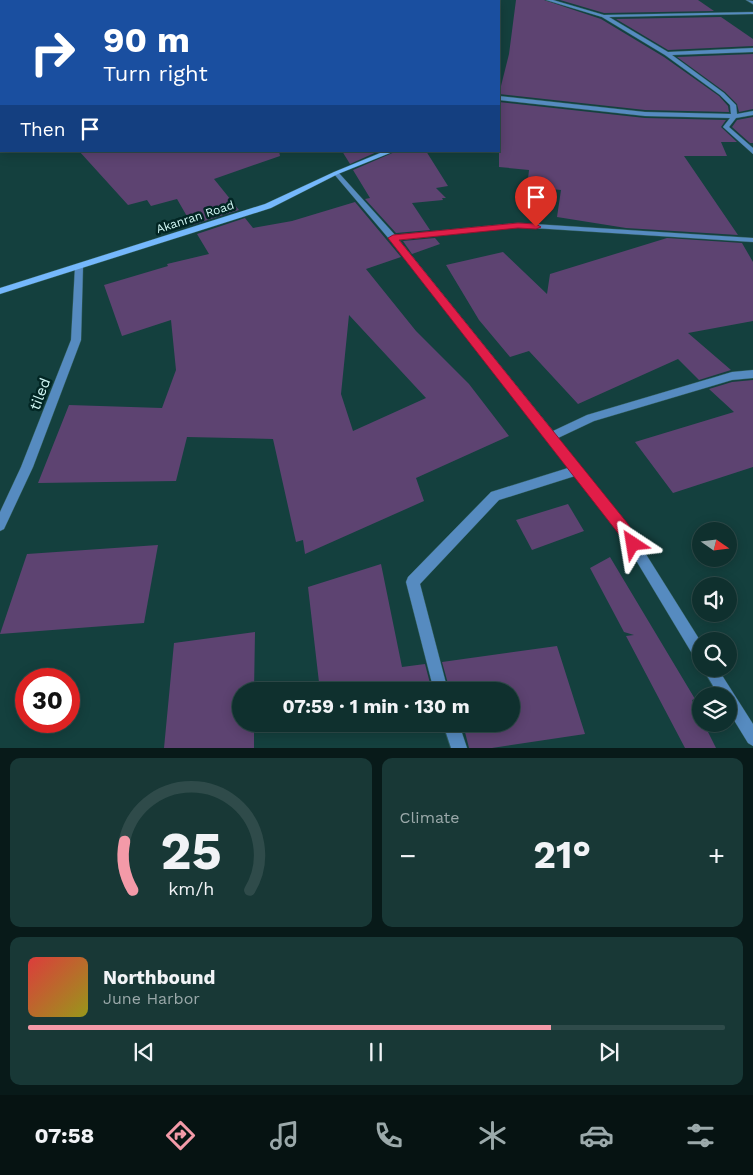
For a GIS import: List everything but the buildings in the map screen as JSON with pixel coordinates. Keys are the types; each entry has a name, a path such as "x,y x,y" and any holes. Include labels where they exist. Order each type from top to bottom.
{"main road":[{"name":"Akanran Road","path":"0,291 268,206 336,173 389,152"}],"street":[{"path":"548,0 604,16 667,54 722,94 733,105 734,116 726,127 753,152"},
{"path":"748,0 753,3"},
{"path":"604,16 753,13"},
{"path":"667,54 753,50"},
{"path":"500,98 646,114 734,116 753,113"},
{"path":"336,173 393,238 623,528 692,639"},
{"path":"393,238 518,226 753,240"},
{"name":"tiled","path":"0,525 27,467 76,340 79,267"},
{"path":"551,437 591,418 732,376 753,374"},
{"path":"439,682 413,582 495,496 577,470"},
{"path":"737,712 753,738"},
{"path":"454,732 459,748"}],"route":[{"path":"536,227 518,226 393,238 623,528 633,544"}]}
